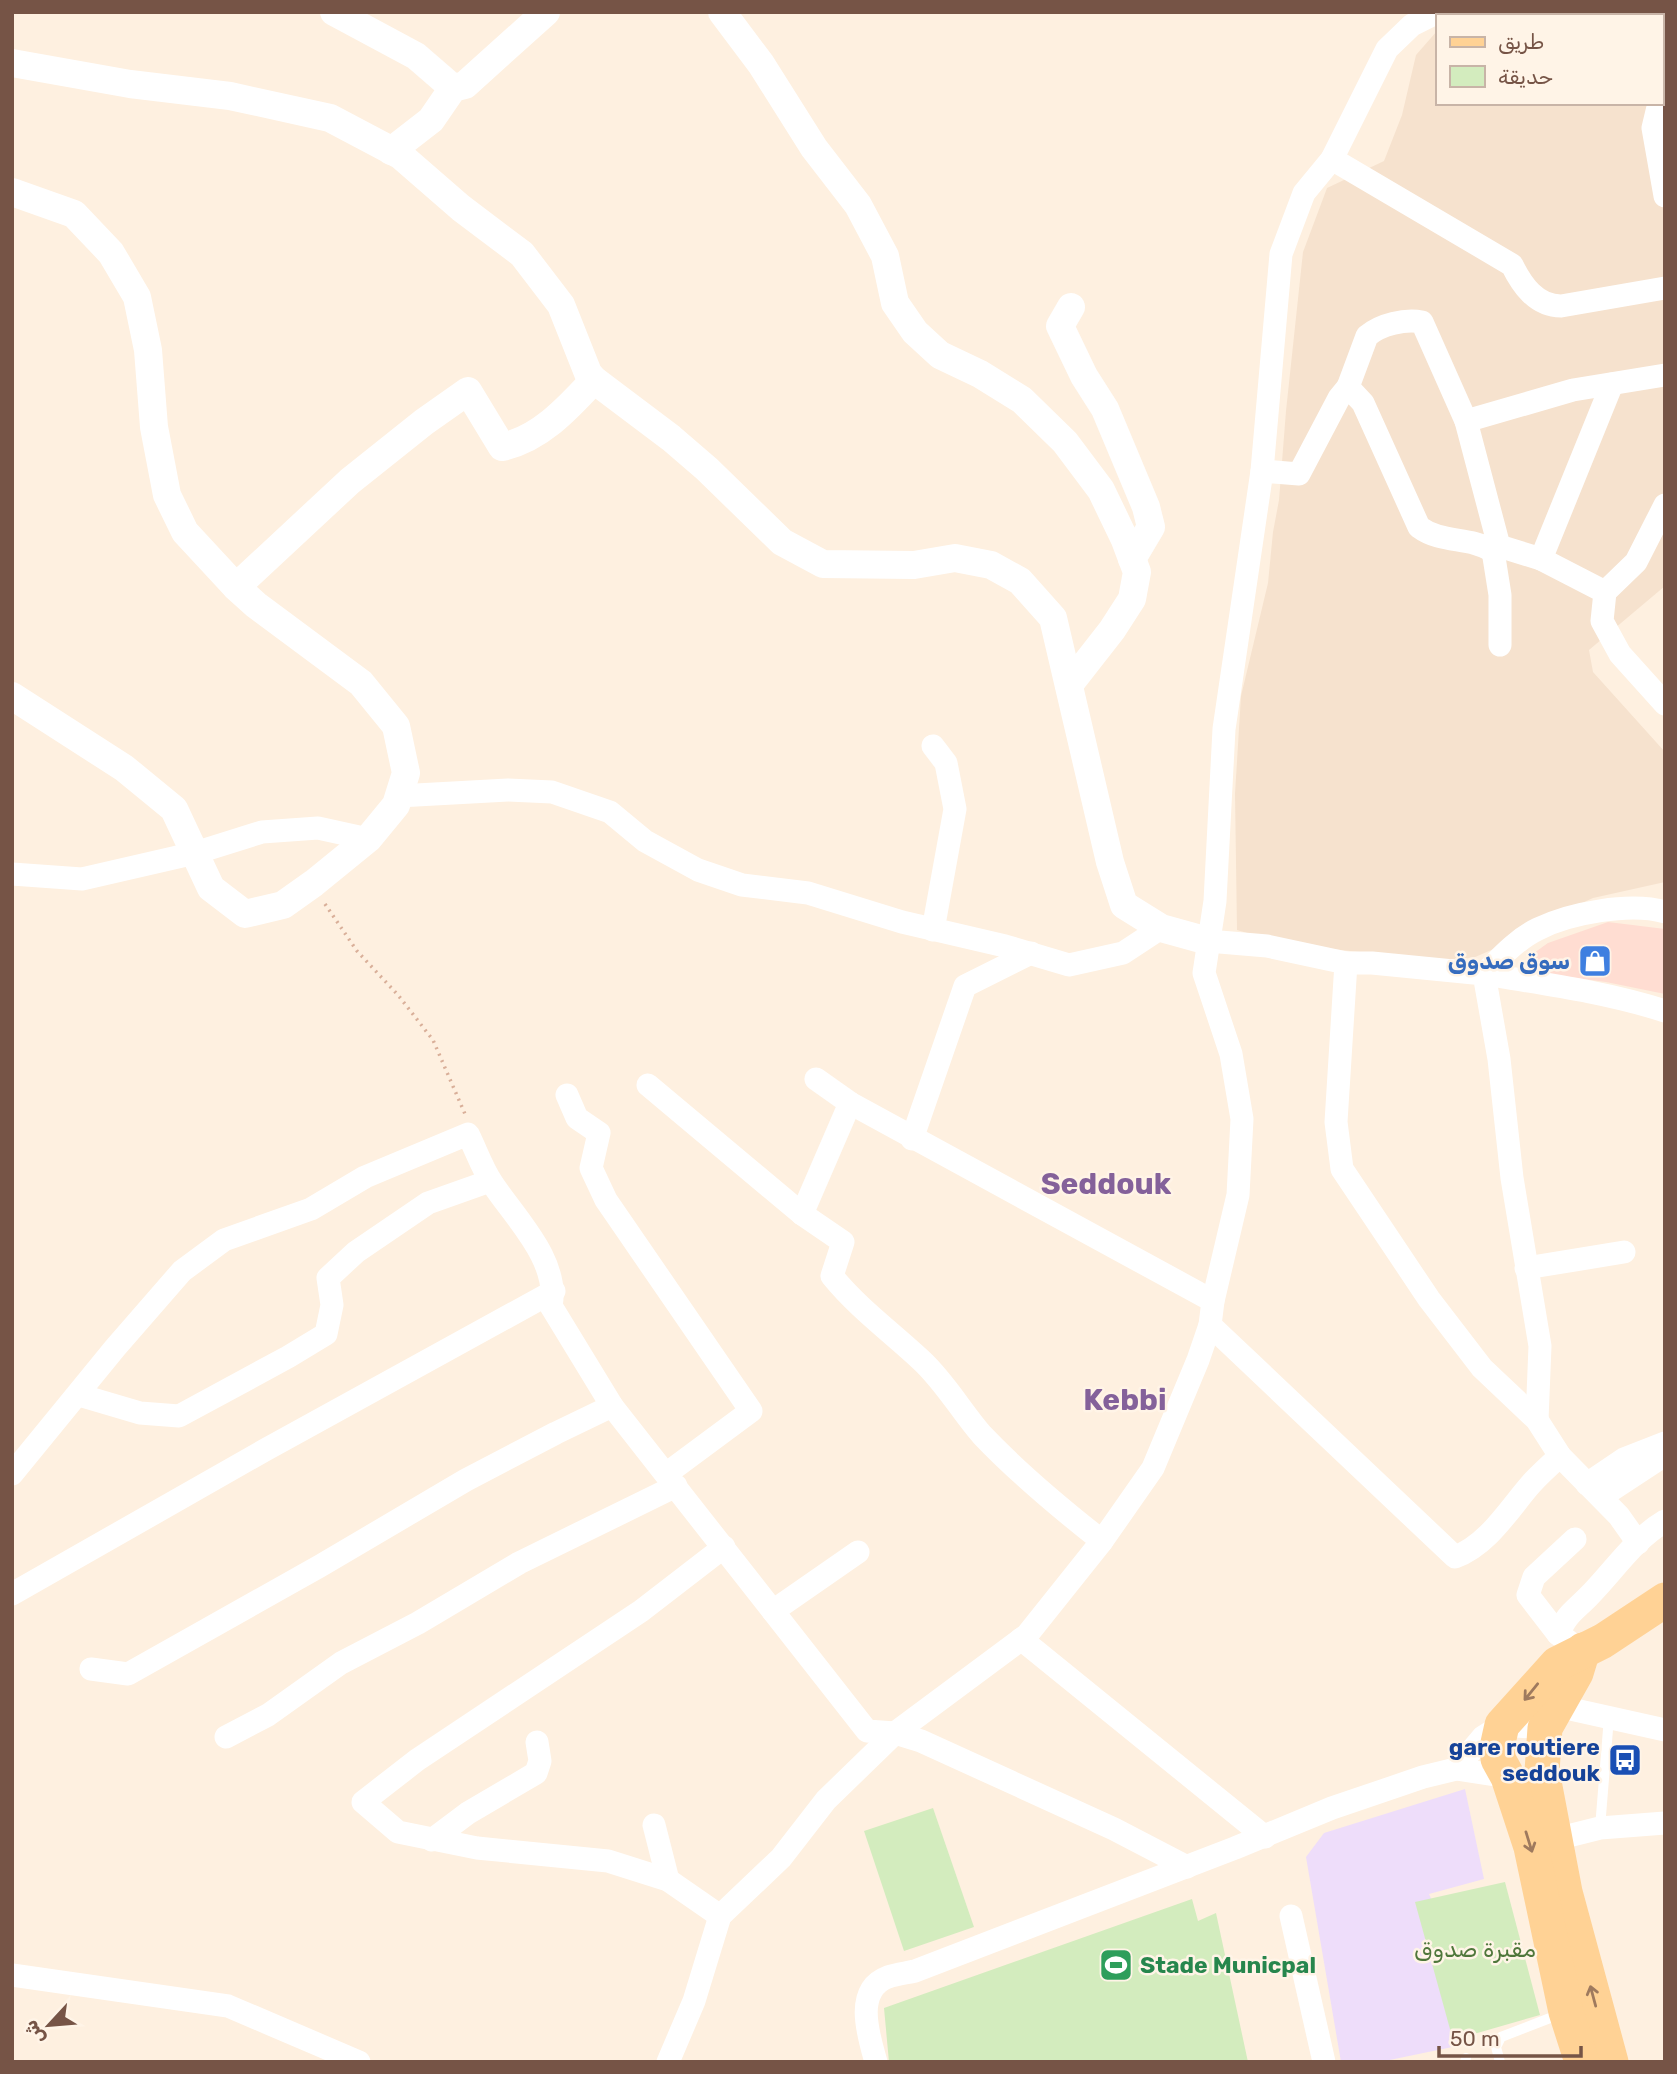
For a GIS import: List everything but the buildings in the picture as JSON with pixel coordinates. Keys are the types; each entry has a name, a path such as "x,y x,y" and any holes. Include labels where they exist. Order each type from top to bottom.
{"main road":[{"path":"1570,1642 1603,1641 1665,1600"},
{"path":"1570,1642 1576,1673 1551,1717 1525,1774 1531,1847 1566,2012 1582,2062"},
{"path":"1570,1642 1556,1664 1502,1725 1498,1759 1525,1774 1556,1839 1565,1892 1611,2062"}],"street":[{"path":"334,12 416,56 453,88"},
{"path":"391,150 431,120 453,88 465,85 545,12"},
{"path":"722,12 761,64 814,148 858,205 885,256 895,303 915,332 940,355 980,374 1022,400 1065,442 1101,490 1138,572 1132,599 1112,630 1069,685"},
{"path":"668,2062 694,2001 720,1916 781,1858 826,1800 895,1734 1027,1635 1102,1541 1153,1468 1198,1360 1210,1325 1213,1301 1238,1195 1242,1119 1231,1054 1204,972 1216,888 1224,729 1262,471 1281,254 1304,193 1332,159 1387,49 1410,19 1438,12"},
{"path":"12,63 130,84 230,96 330,118 400,155 461,208 522,254 561,304 588,373 594,380 698,461 782,542 823,564 914,565 955,558 991,565 1020,581 1053,618 1110,862 1124,905 1161,928 1208,941 1267,946 1346,963 1373,963 1484,974 1572,988 1634,1001 1665,1011"},
{"path":"1661,105 1653,128 1664,190"},
{"path":"1332,159 1512,265 1522,283 1538,299 1550,306 1665,288"},
{"path":"12,192 74,214 111,253 137,297 148,350 154,427 167,495 185,532 256,605 361,683 396,726 405,773 396,805 368,839 283,905 245,914 211,888 174,809 124,768 12,696"},
{"path":"1071,307 1060,326 1084,376 1105,409 1146,507 1151,527 1132,559"},
{"path":"1262,471 1299,474 1339,398 1348,387 1367,336 1373,331 1410,320 1422,322 1466,421 1496,549 1500,645"},
{"path":"1466,421 1573,390 1665,375"},
{"path":"236,587 350,481 468,391 502,447 520,443 548,424 594,380"},
{"path":"1541,559 1612,384"},
{"path":"1348,387 1363,403 1419,527 1428,534 1480,543 1541,559 1605,592"},
{"path":"1665,505 1636,562 1605,592 1602,621 1620,653 1665,704"},
{"path":"933,746 946,763 955,809 933,930"},
{"path":"398,796 508,790 552,792 610,812 645,841 698,870 742,885 808,892 933,930 1031,953 1069,965 1123,953 1161,928"},
{"path":"12,874 82,879 195,853 262,832 318,828 368,839"},
{"path":"1484,974 1512,947 1538,929 1591,912 1650,908 1665,912"},
{"path":"912,1139 965,986 1031,953"},
{"path":"1346,963 1336,1122 1342,1169 1429,1299 1474,1358 1537,1420 1560,1456 1619,1516 1638,1543"},
{"path":"1484,974 1499,1059 1512,1178 1541,1346 1537,1420"},
{"path":"816,1080 912,1139 1094,1234 1213,1301"},
{"path":"648,1085 802,1214 843,1242 832,1276 844,1290 889,1334 923,1362 982,1434 1056,1505 1102,1541"},
{"path":"226,1737 268,1715 341,1663 418,1623 519,1563 671,1480 751,1411 606,1199 591,1168 599,1133 577,1118 567,1095"},
{"path":"802,1214 850,1103"},
{"path":"12,1474 182,1271 224,1240 311,1209 365,1177 468,1134 491,1181 538,1247 554,1291 551,1306 612,1406 867,1731 895,1734 921,1741 1114,1829 1187,1867"},
{"path":"79,1395 140,1413 179,1416 326,1334 332,1305 328,1278 356,1252 428,1203 491,1181"},
{"path":"1526,1268 1624,1252"},
{"path":"12,1594 265,1450 554,1291"},
{"path":"1210,1325 1455,1557 1468,1552 1490,1532 1560,1456"},
{"path":"91,1669 128,1674 466,1480 612,1406"},
{"path":"1594,1491 1623,1460 1665,1443"},
{"path":"1594,1491 1665,1455"},
{"path":"1570,1642 1568,1614 1589,1596 1619,1560 1665,1521"},
{"path":"1570,1642 1528,1595 1534,1577 1575,1539"},
{"path":"720,1916 668,1880 608,1861 477,1848 398,1832 363,1802 417,1760 641,1611 724,1547"},
{"path":"774,1611 859,1552"},
{"path":"1021,1639 1265,1837"},
{"path":"1456,1769 1483,1737 1502,1725 1551,1717 1609,1717 1665,1730"},
{"path":"432,1840 468,1813 536,1773 540,1761 537,1742"},
{"path":"876,2062 865,2021 868,1999 875,1987 886,1978 915,1971 1265,1837 1332,1808 1423,1777 1456,1769 1525,1774"},
{"path":"1556,1839 1600,1828 1665,1823"},
{"path":"654,1825 668,1880"},
{"path":"1291,1916 1324,2062"},
{"path":"12,1975 228,2006 359,2062"}],"lane":[{"path":"1600,1828 1609,1717"},
{"path":"1500,2062 1496,2047 1501,2037 1566,2012"}],"path":[{"path":"329,912 357,951 398,995 433,1040 464,1108 468,1134"}],"shaded area":[{"path":"1665,12 1665,586 1589,650 1593,672 1665,752 1665,882 1593,898 1473,958 1435,960 1322,948 1264,938 1237,930 1235,794 1241,696 1268,583 1279,500 1303,252 1327,188 1384,161 1402,115 1416,55 1436,32 1436,105 1663,105 1663,14 1472,14"},
{"name":"سوق صدوق","path":"1608,922 1665,929 1665,994 1606,982 1524,971 1527,958 1548,943"},
{"path":"1465,1789 1484,1879 1429,1894 1438,1914 1462,2045 1380,2062 1341,2062 1306,1857 1324,1833"}],"green space":[{"path":"933,1808 974,1927 904,1951 864,1831"},
{"name":"مقبرة صدوق","path":"1505,1882 1540,2015 1453,2040 1415,1902"},
{"name":"Stade Municpal","path":"1192,1899 1198,1921 1216,1913 1248,2062 889,2062 884,2008"}],"place":[{"name":"سوق صدوق","path":"1595,961"},
{"name":"gare routiere seddouk","path":"1625,1760"},
{"name":"Stade Municpal","path":"1116,1965"}],"district":[{"name":"Seddouk","path":"1106,1184"},
{"name":"Kebbi","path":"1125,1400"}]}
